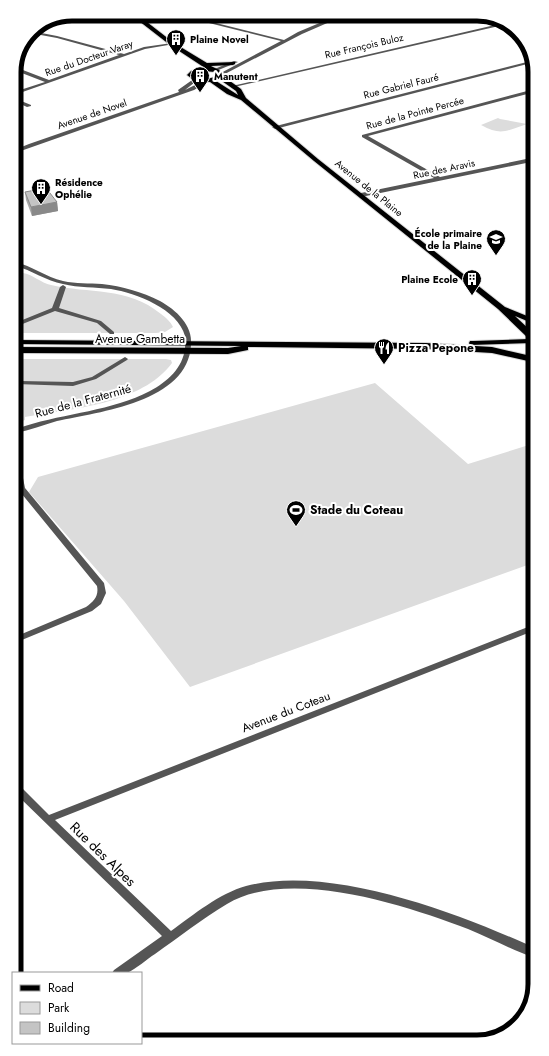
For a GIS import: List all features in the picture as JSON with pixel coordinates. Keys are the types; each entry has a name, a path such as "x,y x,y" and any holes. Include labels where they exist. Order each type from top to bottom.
{"main road":[{"path":"146,21 182,52 206,65 212,70"},
{"path":"182,52 193,66 212,70"},
{"path":"206,65 233,63"},
{"path":"193,66 190,75 197,79 210,80 220,76"},
{"name":"Avenue de la Plaine","path":"212,70 220,72 220,76 239,90 243,99"},
{"name":"Avenue de la Plaine","path":"210,80 222,86 229,93 243,99 275,127 361,195 401,229 501,307 528,336"},
{"path":"198,86 222,86"},
{"name":"Avenue de la Plaine","path":"501,307 528,319"},
{"name":"Avenue Gambetta","path":"426,346 528,340"},
{"name":"Avenue Gambetta","path":"21,342 188,346 228,351 265,345 426,346 492,350 528,359"},
{"name":"Avenue Gambetta","path":"21,350 188,346"}],"street":[{"path":"204,21 285,41"},
{"path":"220,76 265,51 329,21"},
{"name":"Rue François Buloz","path":"234,86 498,25"},
{"path":"39,34 124,55"},
{"name":"Rue du Docteur Varay","path":"21,92 147,47 172,44"},
{"path":"212,70 265,51"},
{"name":"Rue Gabriel Fauré","path":"275,127 527,63"},
{"path":"21,71 50,82"},
{"name":"Avenue de Novel","path":"176,94 197,79"},
{"name":"Avenue de Novel","path":"21,148 176,94 210,80"},
{"name":"Rue de la Pointe Percée","path":"439,179 364,136 528,92"},
{"path":"21,103 29,106"},
{"name":"Rue des Aravis","path":"361,195 528,161"},
{"path":"21,265 28,267 57,281 80,285 118,288 147,298 167,308 179,320 188,335 188,346"},
{"path":"55,309 63,287"},
{"path":"21,323 55,309 99,322 112,333"},
{"name":"Rue de la Fraternité","path":"21,430 61,418 99,411 123,404 162,387 181,369 188,346"},
{"path":"21,383 74,384 94,378 125,359"},
{"path":"21,488 101,585 103,590 99,601 89,609 21,637"},
{"name":"Avenue du Coteau","path":"48,819 528,630"},
{"name":"Rue des Alpes","path":"21,793 170,937"},
{"path":"119,972 220,903 247,890 277,884 326,887 418,907 476,927 528,949"}],"green space":[{"path":"498,118 527,124 504,131 494,130 481,125"},
{"path":"21,273 30,275 51,285 65,288 108,292 135,299 148,305 161,314 173,327 165,332 156,333 21,333"},
{"path":"21,359 171,360 172,363 159,377 143,388 124,396 84,407 25,417 25,420 21,421"},
{"name":"Stade du Coteau","path":"375,383 468,464 528,445 528,565 190,687 124,601 29,492 38,477"}],"building":[{"path":"46,188 57,202 31,207 25,192"}],"place":[{"name":"Plaine Novel","path":"176,56"},
{"name":"Manutent","path":"200,93"},
{"name":"Résidence Ophélie","path":"41,205"},
{"name":"École primaire de la Plaine","path":"496,256"},
{"name":"Plaine Ecole","path":"472,296"},
{"name":"Pizza Pepone","path":"384,365"},
{"name":"Stade du Coteau","path":"296,527"}]}
